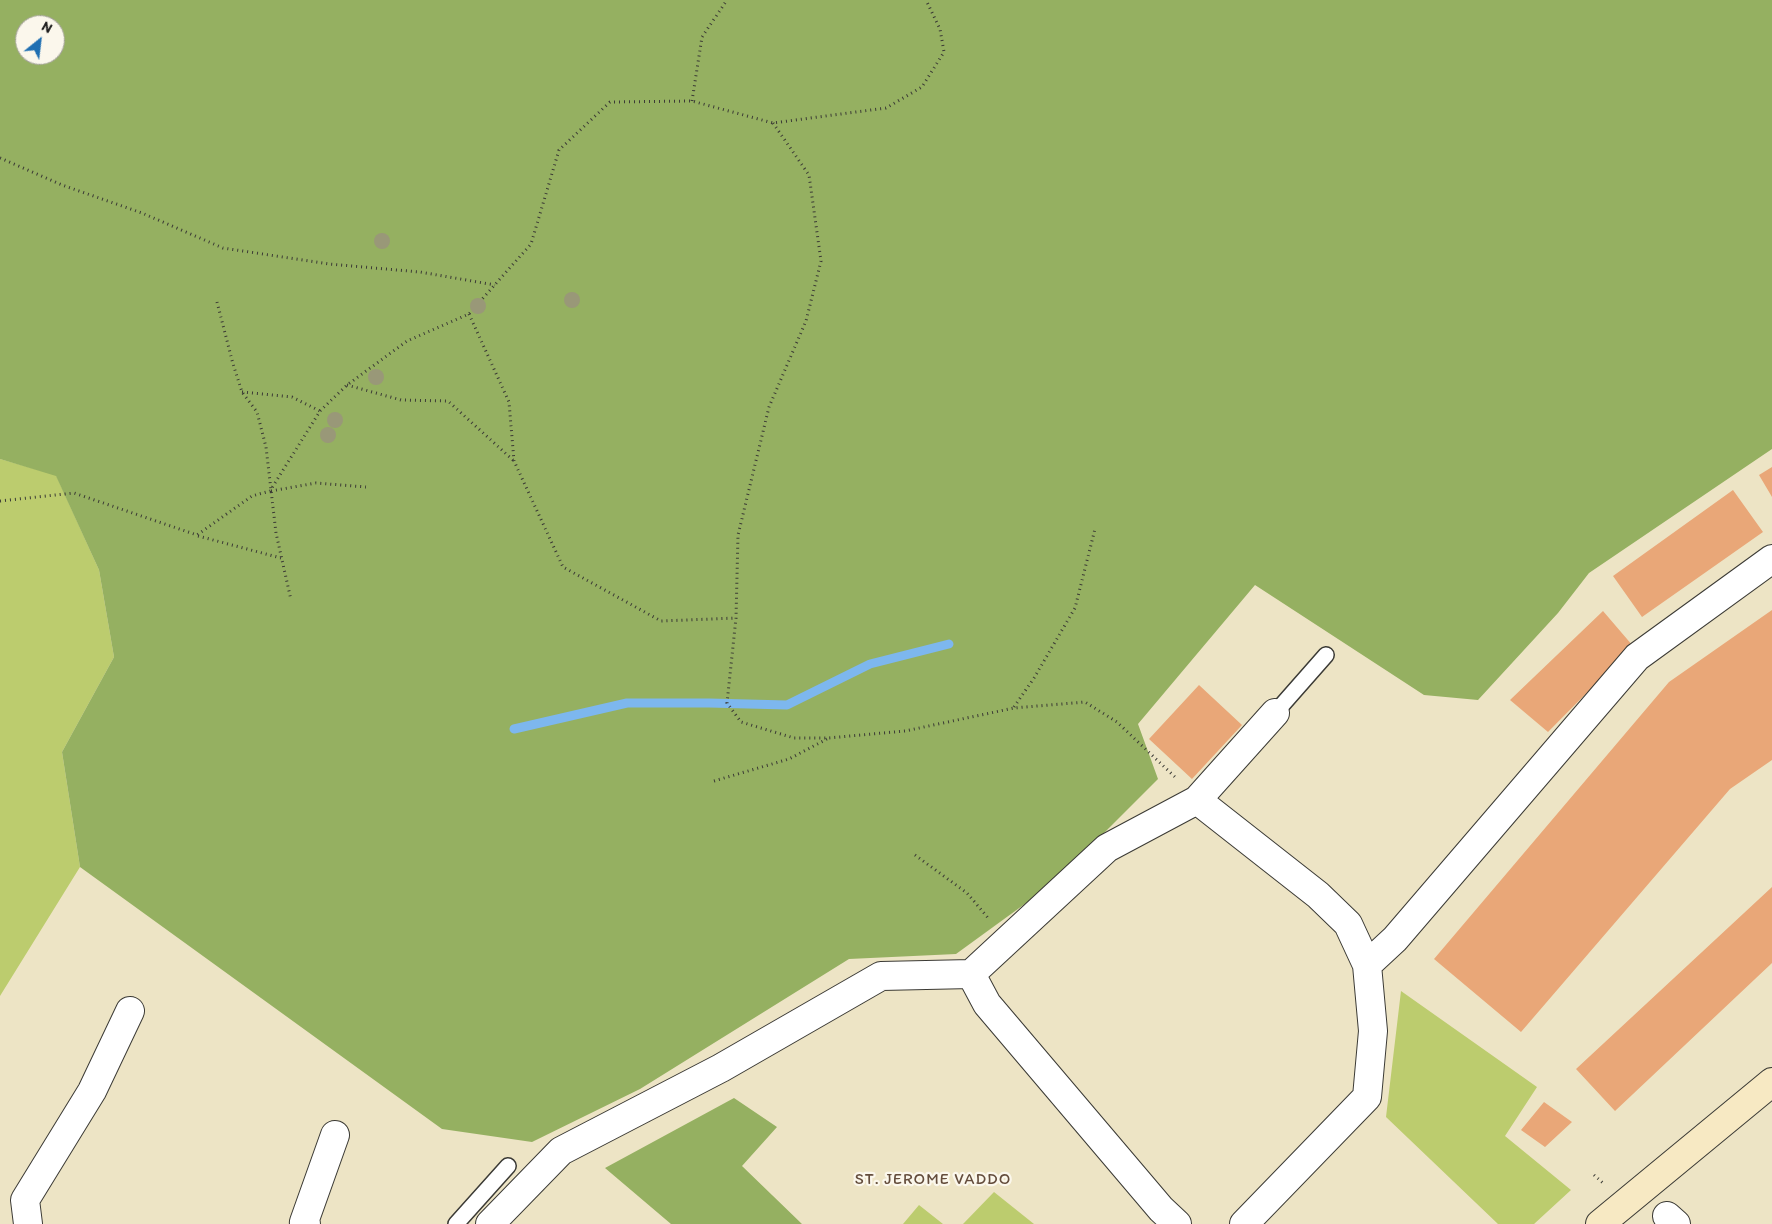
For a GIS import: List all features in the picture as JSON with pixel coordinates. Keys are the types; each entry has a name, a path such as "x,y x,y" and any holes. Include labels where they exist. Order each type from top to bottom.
{"main road":[{"path":"1600,1224 1772,1082"}],"street":[{"path":"1367,965 1395,939 1637,657 1772,559"},
{"path":"490,1224 560,1151 721,1068 881,976 971,974 1108,848 1197,800 1274,713"},
{"path":"1197,800 1324,901 1348,924 1367,965 1373,1031 1367,1097 1244,1224"},
{"path":"971,974 987,1004 1161,1209 1177,1224"},
{"path":"28,1224 25,1200 92,1091 130,1011"},
{"path":"306,1224 304,1222 335,1135"}],"lane":[{"path":"1274,713 1326,655"},
{"path":"456,1224 508,1166"}],"path":[{"path":"692,101 702,37 727,0"},
{"path":"270,491 320,411 347,385 408,341 469,314 531,244 559,150 610,102 692,101 773,123 886,108 922,87 944,52 940,29 926,0"},
{"path":"773,123 809,175 821,261 806,321 769,407 738,536 736,618 727,703 741,722 794,738 828,738 905,731 1014,708 1085,702 1117,722 1197,800"},
{"path":"0,158 62,185 142,213 224,248 329,264 420,272 495,285"},
{"path":"217,302 242,392 257,412 266,447 276,534 291,600"},
{"path":"469,314 509,402 514,461 563,567 661,621 736,618"},
{"path":"347,385 401,400 448,401 514,461"},
{"path":"242,392 292,397 320,411"},
{"path":"197,536 252,496 316,483 366,487"},
{"path":"0,501 74,493 197,536 282,558"},
{"path":"1014,708 1075,608 1095,529"},
{"path":"714,781 789,758 828,738"},
{"path":"916,855 967,892 1008,940"}],"green space":[{"path":"0,0 1772,0 1772,449 1589,573 1558,613 1478,700 1424,695 1255,585 1138,724 1158,779 1055,882 956,954 849,959 640,1089 532,1142 442,1129 80,867 62,752 114,657 99,570 56,476 0,459"},
{"path":"0,459 56,475 99,570 114,657 62,752 80,867 0,996"},
{"path":"1401,991 1537,1087 1505,1136 1571,1190 1534,1224 1498,1224 1386,1117"},
{"path":"734,1098 777,1127 742,1166 802,1224 671,1224 605,1168"},
{"path":"994,1192 1034,1224 963,1224"},
{"path":"919,1205 943,1224 903,1224"}],"building":[{"path":"1772,467 1772,497 1759,475"},
{"path":"1733,490 1763,532 1642,617 1613,576"},
{"path":"1772,610 1772,760 1730,789 1521,1032 1434,959 1669,682"},
{"path":"1603,611 1633,646 1548,732 1510,700"},
{"path":"1199,685 1242,725 1192,779 1149,739"},
{"path":"1772,887 1772,963 1615,1111 1576,1069"},
{"path":"1544,1102 1572,1122 1545,1147 1521,1130"}],"waterway":[{"path":"514,729 627,703 787,705 870,664 949,644"}],"district":[{"name":"ST. JEROME VADDO","path":"933,1180"}]}
